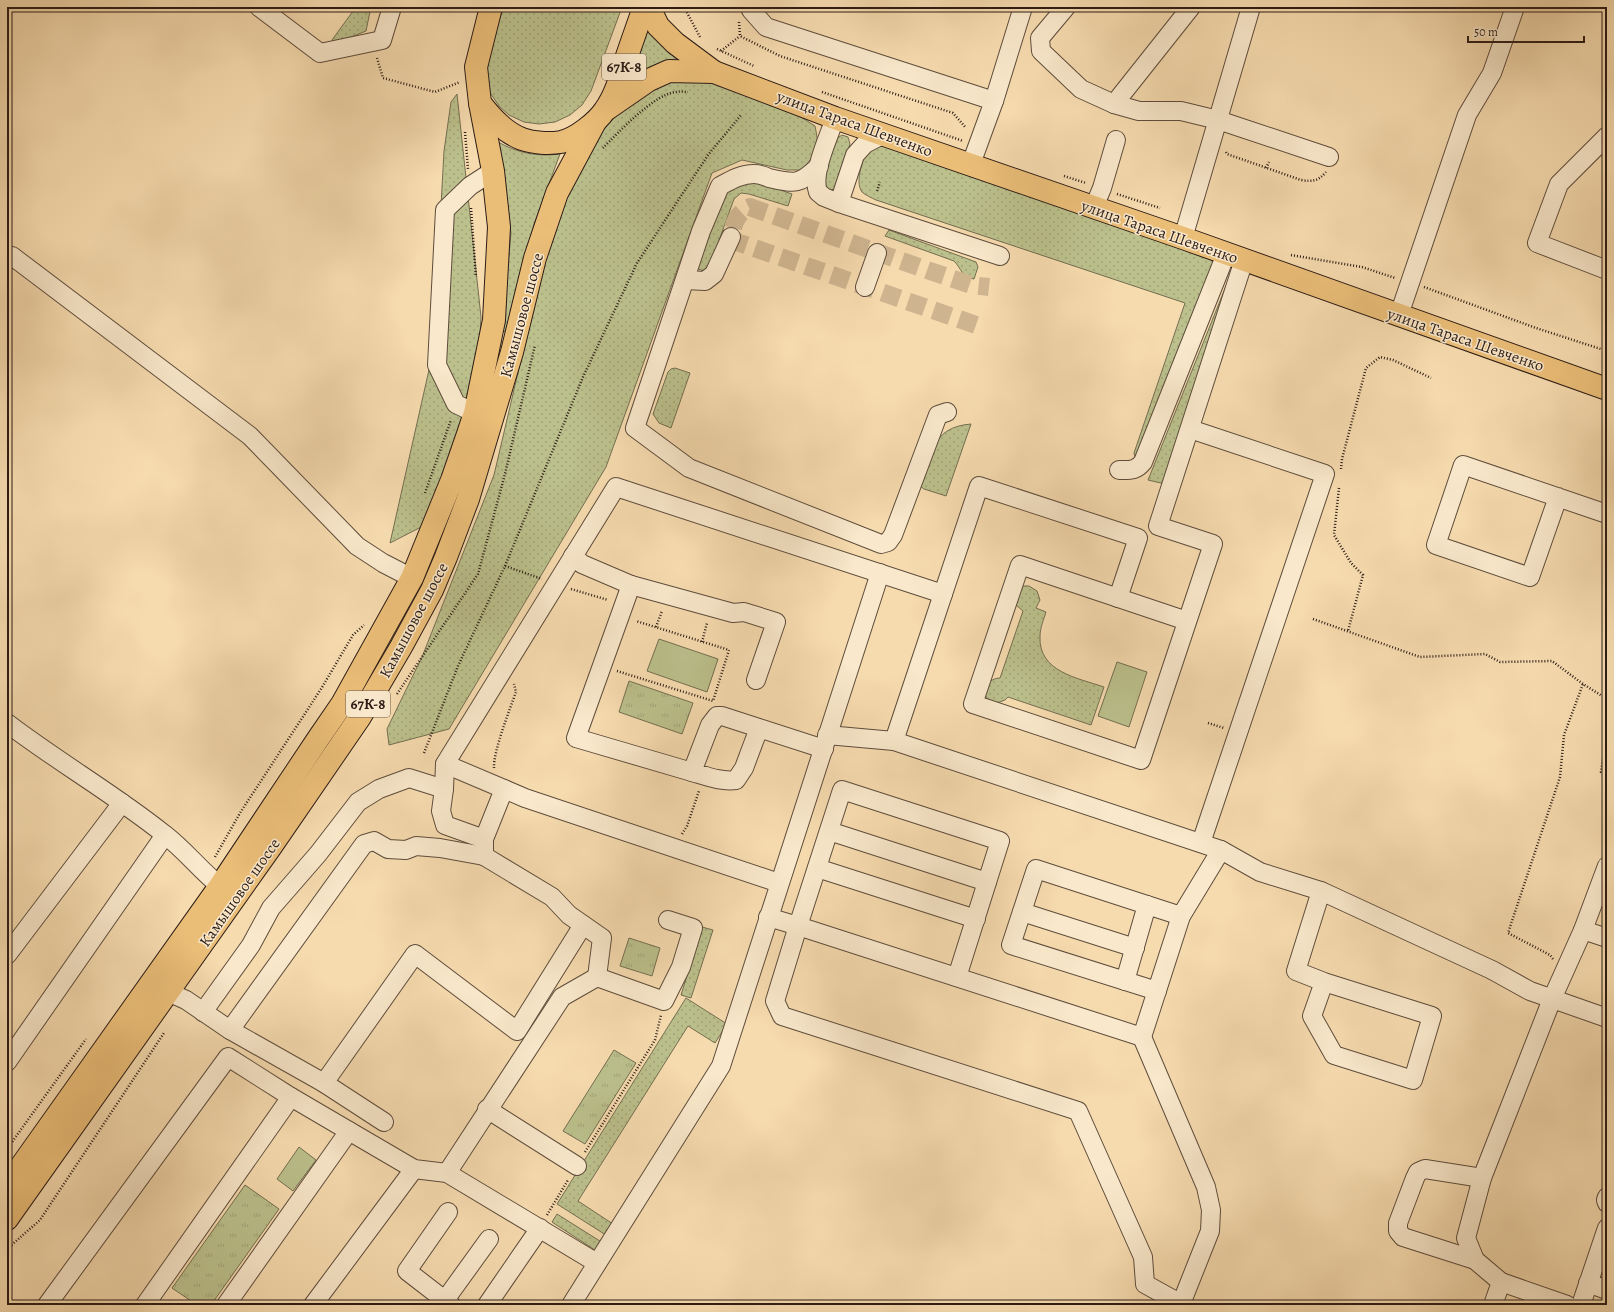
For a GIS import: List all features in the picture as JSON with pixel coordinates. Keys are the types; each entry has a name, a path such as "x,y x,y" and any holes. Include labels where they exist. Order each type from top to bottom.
{"main road":[{"name":"Камышовое шоссе","path":"7,1219 270,848 360,717 432,590 468,499 512,352 535,258 557,193 615,91 644,7"},
{"name":"улица Тараса Шевченко","path":"649,7 658,26 675,43 714,72 835,118 884,134 974,155 1098,198 1183,238 1607,388"},
{"name":"Камышовое шоссе","path":"7,1186 213,880 342,704 412,578 452,480 468,434 494,320 499,227 493,171 480,103 476,66 488,10"},
{"name":"улица Тараса Шевченко","path":"600,116 649,80 669,71 714,72"},
{"name":"Камышовое шоссе","path":"480,103 494,120 507,130 521,139 540,142 562,142 579,134 600,116"}],"lane":[{"path":"259,7 320,53 382,40 392,7"},
{"path":"974,155 994,101 1024,7"},
{"path":"1066,7 1040,38 1041,51 1081,89 1114,104 1139,111 1181,111 1222,121 1330,163"},
{"path":"1114,104 1191,7"},
{"path":"1183,238 1222,121 1251,7"},
{"path":"1399,315 1467,115 1492,73 1515,7"},
{"path":"745,11 751,10 766,27 994,101"},
{"path":"835,118 819,166 816,187 818,192 824,197 1000,256"},
{"path":"839,202 855,156 865,144 884,134"},
{"path":"1607,136 1559,184 1537,243 1607,270"},
{"path":"1098,198 1116,140"},
{"path":"819,166 806,178 796,182 785,182 755,174 740,176 720,186 701,231 686,280 634,428 689,468 881,544 888,542 893,535 938,415 947,412"},
{"path":"474,413 456,404 437,365 445,210 470,186 493,171"},
{"path":"686,280 705,281 714,274 731,237"},
{"path":"865,287 877,252"},
{"path":"7,255 12,256 250,436 357,546 383,563 412,578"},
{"path":"1187,621 1020,565 973,704 1141,760 1213,544 1158,526 1190,429 1235,257"},
{"path":"1119,470 1133,470 1139,468 1143,462 1235,257"},
{"path":"1190,429 1325,474 1202,843"},
{"path":"1558,497 1530,577 1436,545 1464,465 1558,497 1607,514"},
{"path":"894,741 979,486 1138,538 1118,598"},
{"path":"597,977 602,938 569,915 552,897 484,848 445,825 440,811 446,764 616,487 943,594"},
{"path":"573,556 582,564 631,585 733,613 744,612 776,622 756,680"},
{"path":"571,1305 721,1066 880,573"},
{"path":"631,585 576,738 698,774 721,780 736,780 744,768 759,728"},
{"path":"698,774 710,725 717,716 722,716 759,728 825,742 894,741 1221,850 1260,872 1320,891 1492,970 1530,991 1607,1018"},
{"path":"7,724 165,834 213,880"},
{"path":"446,764 525,798 779,883"},
{"path":"203,1012 251,944 271,908 318,854 358,802 379,789 409,778 444,789"},
{"path":"484,848 504,789"},
{"path":"957,977 1000,841 842,790 798,926 776,1001 782,1016 1078,1111 1143,1257 1144,1284 1182,1305 1210,1231 1211,1210 1206,1188 1142,1037 1181,916 1221,850"},
{"path":"7,955 122,803"},
{"path":"828,832 987,882"},
{"path":"7,1062 165,834"},
{"path":"230,1030 364,844 374,841 388,849 406,850 416,846 440,848 484,848"},
{"path":"1475,1260 1466,1238 1482,1178 1552,999 1583,930 1607,866"},
{"path":"817,868 976,919"},
{"path":"1157,991 1012,945 1022,912 1036,869 1181,916"},
{"path":"1320,891 1296,971 1324,982 1432,1016 1412,1080 1334,1055 1312,1016 1324,982"},
{"path":"1125,981 1147,905"},
{"path":"1022,912 1135,948"},
{"path":"768,918 798,926 1142,1037"},
{"path":"447,1172 562,997 597,977 664,1001 681,967 693,928 668,920"},
{"path":"324,1083 415,954 517,1031 583,925"},
{"path":"1583,930 1607,938"},
{"path":"168,992 186,1000 230,1030 324,1083 384,1122"},
{"path":"47,1305 228,1057 291,1097 414,1170 447,1172 597,1263"},
{"path":"145,1305 291,1097"},
{"path":"487,1109 576,1166"},
{"path":"226,1305 349,1131"},
{"path":"1482,1178 1425,1169 1418,1172 1398,1223 1398,1231 1403,1237 1475,1260 1501,1282 1568,1305"},
{"path":"313,1305 414,1170"},
{"path":"1607,1197 1607,1203"},
{"path":"448,1212 407,1271 448,1303 489,1239"},
{"path":"487,1305 540,1228"},
{"path":"1581,1305 1607,1228"},
{"path":"1494,1305 1501,1282"},
{"path":"1588,1283 1607,1290"}],"path":[{"path":"684,7 701,40"},
{"path":"721,51 740,36 745,11"},
{"path":"740,36 780,56 953,113 965,126 974,155"},
{"path":"714,48 761,69"},
{"path":"819,90 974,155"},
{"path":"598,153 630,122 656,100 674,92 690,92"},
{"path":"424,753 458,666 505,566 583,377 637,263 708,155 741,115"},
{"path":"1222,121 1223,144 1227,154 1301,180 1312,182 1319,179 1330,163"},
{"path":"1266,168 1269,162"},
{"path":"1058,173 1098,198 1162,210"},
{"path":"877,191 880,182"},
{"path":"1285,253 1293,256 1362,267 1536,328 1607,351"},
{"path":"396,696 478,574 505,474 535,343"},
{"path":"1340,474 1342,458 1366,368 1380,357 1393,360 1431,378"},
{"path":"1340,481 1334,535 1351,563 1363,575 1348,631"},
{"path":"505,566 729,650 713,701 602,666"},
{"path":"1313,619 1420,656 1485,654 1500,662 1552,661 1583,684 1607,699"},
{"path":"494,774 493,763 516,692 514,679 508,663"},
{"path":"1563,975 1550,955 1508,933 1560,777 1564,736 1583,684"},
{"path":"213,880 240,813 321,689"},
{"path":"1607,733 1601,772 1607,780"},
{"path":"681,835 687,826 698,774"},
{"path":"540,1228 576,1166 655,1040 664,1001"}],"green space":[{"path":"356,7 371,7 366,31 336,43 332,40"},
{"path":"504,7 622,7 591,91 582,105 570,115 555,122 539,124 524,122 509,115 499,106 489,91 485,60"},
{"path":"650,21 685,59 630,79"},
{"path":"703,77 796,114 815,126 817,140 816,150 802,170 787,170 742,160 712,173 606,467 449,729 389,745 387,729 422,657 494,475 550,236 592,141 640,91 660,83"},
{"path":"457,94 481,317 479,355 467,406 425,525 390,543 433,352 444,151 451,102"},
{"path":"842,135 848,137 850,144 836,186 834,189 828,191 822,183 836,139"},
{"path":"498,142 513,149 528,153 543,155 560,154 534,224 507,332 502,331 511,233"},
{"path":"880,144 1206,252 1213,263 1214,272 1141,453 1135,457 1134,453 1185,303 876,200 862,192 859,176 869,146"},
{"path":"754,181 792,194 788,206 741,193 734,199 709,268 704,271 698,269 696,265 721,200 732,186"},
{"path":"889,230 976,262 978,267 974,279 964,275 954,261 885,236"},
{"path":"1226,286 1231,288 1165,484 1148,480"},
{"path":"675,368 690,373 671,428 659,423 653,414 668,372"},
{"path":"971,424 946,496 924,489 920,486 930,454 940,437 958,426"},
{"path":"1029,586 1037,591 1040,600 1036,608 1046,612 1041,627 1040,636 1041,648 1046,658 1053,666 1062,672 1104,687 1091,725 1008,697 997,703 989,700 985,695 984,692 986,685 996,678 1000,678 1023,611 1016,605 1020,588"},
{"path":"659,639 718,659 707,692 647,671"},
{"path":"1117,662 1147,672 1129,727 1098,716"},
{"path":"629,681 693,703 682,734 619,712"},
{"path":"702,927 713,930 691,998 681,995"},
{"path":"629,938 660,948 652,976 620,966"},
{"path":"686,998 727,1024 715,1043 688,1026 578,1201 616,1226 609,1237 557,1204"},
{"path":"614,1050 636,1063 585,1144 563,1131"},
{"path":"299,1147 316,1160 293,1191 277,1179"},
{"path":"245,1185 279,1209 211,1305 197,1305 172,1288"},
{"path":"557,1214 603,1243 598,1252 552,1222"}],"tunnel":[{"path":"976,325 737,242 731,237 736,219 750,207 971,285 989,287"}]}
